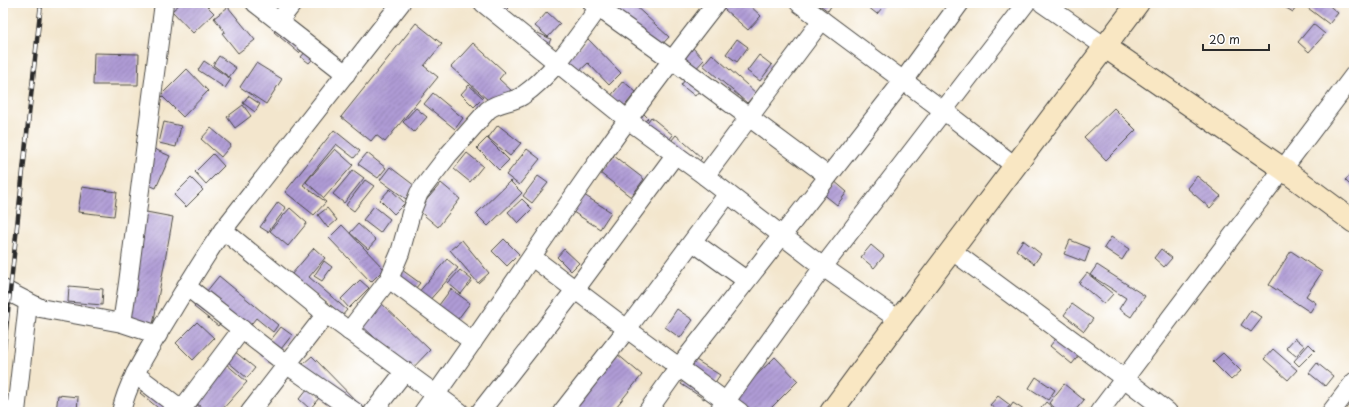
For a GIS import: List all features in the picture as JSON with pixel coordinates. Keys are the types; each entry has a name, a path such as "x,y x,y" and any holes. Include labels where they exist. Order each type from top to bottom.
{"street":[{"path":"122,324 164,3"},
{"path":"255,3 346,74"},
{"path":"279,21 293,3"},
{"path":"121,412 135,374 186,286 223,230 401,3"},
{"path":"483,3 628,120 705,176 823,267 899,320"},
{"path":"423,412 591,170 716,3"},
{"path":"798,3 944,110 1015,166"},
{"path":"647,412 679,367 746,280 903,81 960,3"},
{"path":"722,407 823,267 1026,3"},
{"path":"1042,3 1283,169 1354,222"},
{"path":"831,412 1104,46 1138,3"},
{"path":"349,330 389,279 400,253 414,203 419,193 445,159 494,105 514,100 522,96 539,82 556,63 598,5 828,176"},
{"path":"705,176 822,20"},
{"path":"1099,412 1354,75"},
{"path":"480,412 575,290 675,155"},
{"path":"562,412 693,242 727,194"},
{"path":"223,230 326,314 460,412"},
{"path":"693,242 746,280"},
{"path":"951,250 1168,412"},
{"path":"532,257 679,367 722,407 740,412"},
{"path":"389,279 473,342"},
{"path":"186,286 286,364 356,412"},
{"path":"3,289 40,308 122,324 158,335"},
{"path":"16,412 28,302"},
{"path":"250,412 326,314"},
{"path":"135,374 183,411 242,329"},
{"path":"373,412 405,371"},
{"path":"1331,412 1354,382"}],"building":[{"path":"181,3 204,3 214,13 193,33 172,11"},
{"path":"490,3 503,3 509,8 500,17"},
{"path":"620,3 632,3 669,37 656,51 612,11"},
{"path":"717,3 747,3 761,16 748,30"},
{"path":"817,3 833,3 828,11"},
{"path":"863,3 886,3 877,14"},
{"path":"1285,3 1299,3 1293,12 1283,6"},
{"path":"1305,3 1326,3 1338,13 1329,24 1304,5"},
{"path":"228,7 255,40 238,53 222,33 225,32 214,18"},
{"path":"547,12 560,24 548,37 535,26"},
{"path":"284,19 309,41 299,53 274,32"},
{"path":"416,23 442,44 424,66 438,77 385,142 376,135 371,141 341,117"},
{"path":"1313,24 1325,34 1309,52 1298,42"},
{"path":"538,33 551,39 546,49 533,42"},
{"path":"588,39 621,73 609,85 588,63 573,77 561,65"},
{"path":"737,39 748,47 737,62 726,54"},
{"path":"473,43 505,72 499,79 513,92 498,109 451,67"},
{"path":"311,45 319,52 309,63 301,57"},
{"path":"692,47 704,60 690,75 677,62"},
{"path":"94,53 139,54 138,85 93,85"},
{"path":"712,54 756,93 747,103 703,65"},
{"path":"759,55 772,65 760,81 747,71"},
{"path":"219,56 236,68 229,77 213,65"},
{"path":"204,61 231,79 225,88 198,70"},
{"path":"256,63 282,79 266,104 240,87"},
{"path":"187,69 208,91 183,117 161,95"},
{"path":"688,76 702,87 695,96 681,85"},
{"path":"623,81 636,92 623,108 610,97"},
{"path":"469,85 483,98 474,107 461,94"},
{"path":"433,93 463,118 455,129 424,104"},
{"path":"248,96 260,104 255,112 243,103"},
{"path":"243,105 251,116 235,128 227,117"},
{"path":"416,108 427,117 414,132 403,122"},
{"path":"1114,108 1136,130 1106,160 1084,137"},
{"path":"639,109 648,118 639,128"},
{"path":"651,117 673,135 664,146 642,129"},
{"path":"164,122 181,126 176,147 159,143"},
{"path":"498,125 521,143 510,156 488,138"},
{"path":"211,128 231,145 221,157 201,139"},
{"path":"334,130 360,151 354,158 336,144 303,185 326,202 314,215 285,192"},
{"path":"676,135 702,158 693,168 667,146"},
{"path":"487,138 509,160 499,170 477,148"},
{"path":"150,147 170,156 156,188 137,180"},
{"path":"335,149 353,165 324,198 306,182"},
{"path":"527,149 540,159 519,185 506,175"},
{"path":"367,153 386,168 378,178 358,164"},
{"path":"467,153 483,166 470,182 454,169"},
{"path":"213,154 224,166 206,184 195,172"},
{"path":"614,156 644,179 631,197 600,173"},
{"path":"390,167 415,186 406,199 380,180"},
{"path":"353,170 364,178 344,203 333,194"},
{"path":"1354,172 1354,189 1345,180"},
{"path":"538,176 548,183 532,203 523,196"},
{"path":"1197,176 1221,196 1210,208 1187,188"},
{"path":"191,178 203,190 186,207 174,195"},
{"path":"365,180 374,186 354,211 346,205"},
{"path":"833,180 847,192 837,205 822,193"},
{"path":"510,181 522,193 488,226 476,214"},
{"path":"441,183 460,199 438,227 418,210"},
{"path":"82,187 117,192 114,216 78,212"},
{"path":"390,189 405,203 394,214 380,200"},
{"path":"584,195 611,212 600,229 573,212"},
{"path":"522,199 532,209 518,223 508,212"},
{"path":"278,202 286,208 268,232 260,227"},
{"path":"374,206 390,219 380,233 363,220"},
{"path":"290,208 307,223 288,246 270,231"},
{"path":"327,208 337,220 328,228 318,215"},
{"path":"141,211 173,217 151,336 123,331"},
{"path":"358,224 376,240 368,249 350,233"},
{"path":"342,225 384,269 371,282 329,238"},
{"path":"1111,237 1129,249 1122,260 1104,248"},
{"path":"504,239 519,254 507,266 492,251"},
{"path":"462,240 489,273 478,283 450,250"},
{"path":"1023,240 1041,254 1034,264 1016,250"},
{"path":"1070,240 1090,248 1085,262 1064,254"},
{"path":"871,245 884,256 874,268 861,257"},
{"path":"314,248 325,258 309,277 347,310 341,317 291,275"},
{"path":"564,249 579,263 571,271 557,257"},
{"path":"1161,249 1172,258 1164,267 1154,258"},
{"path":"1291,251 1322,272 1306,296 1316,303 1310,312 1269,285"},
{"path":"447,259 458,268 427,303 417,294"},
{"path":"324,261 332,267 322,281 314,276"},
{"path":"1097,265 1145,296 1131,317 1119,309 1126,298 1090,275"},
{"path":"402,270 420,283 415,289 398,276"},
{"path":"460,270 472,280 461,294 448,283"},
{"path":"1087,273 1113,294 1104,304 1079,283"},
{"path":"219,276 278,325 273,332 256,318 248,328 221,322 218,326 194,307"},
{"path":"360,280 369,288 349,308 341,299"},
{"path":"69,286 103,289 102,305 68,302"},
{"path":"451,289 470,303 452,327 433,313"},
{"path":"378,300 430,350 410,371 358,322"},
{"path":"1072,304 1093,319 1084,331 1064,315"},
{"path":"677,309 693,320 680,338 665,327"},
{"path":"1251,310 1262,318 1251,332 1241,325"},
{"path":"197,322 214,338 193,360 176,343"},
{"path":"281,327 292,335 270,363 259,355"},
{"path":"1058,336 1080,354 1072,364 1050,346"},
{"path":"1295,338 1305,346 1296,356 1286,348"},
{"path":"1309,344 1315,350 1299,366 1294,361"},
{"path":"1273,349 1297,370 1288,380 1264,359"},
{"path":"234,351 255,368 247,378 227,361"},
{"path":"1223,353 1241,371 1231,380 1213,362"},
{"path":"617,354 642,375 612,412 602,412 598,409 596,412 570,412"},
{"path":"312,356 361,406 355,412 337,412 296,370"},
{"path":"775,357 798,381 767,412 736,412 728,403"},
{"path":"696,360 720,375 704,399 681,384"},
{"path":"225,363 247,382 220,412 207,412 194,401"},
{"path":"1317,363 1333,376 1325,386 1309,373"},
{"path":"1036,377 1055,390 1048,400 1029,388"},
{"path":"151,380 171,412 163,412 140,393"},
{"path":"1064,384 1084,400 1074,412 1060,412 1049,403"},
{"path":"308,388 319,398 310,409 299,399"},
{"path":"58,395 78,397 77,412 56,412"},
{"path":"998,396 1010,405 1005,412 999,412 990,405"},
{"path":"194,402 205,412 185,412"},
{"path":"1046,402 1058,412 1038,412"},
{"path":"1013,403 1027,412 1007,412"}],"railway":[{"path":"3,357 41,3"}]}
